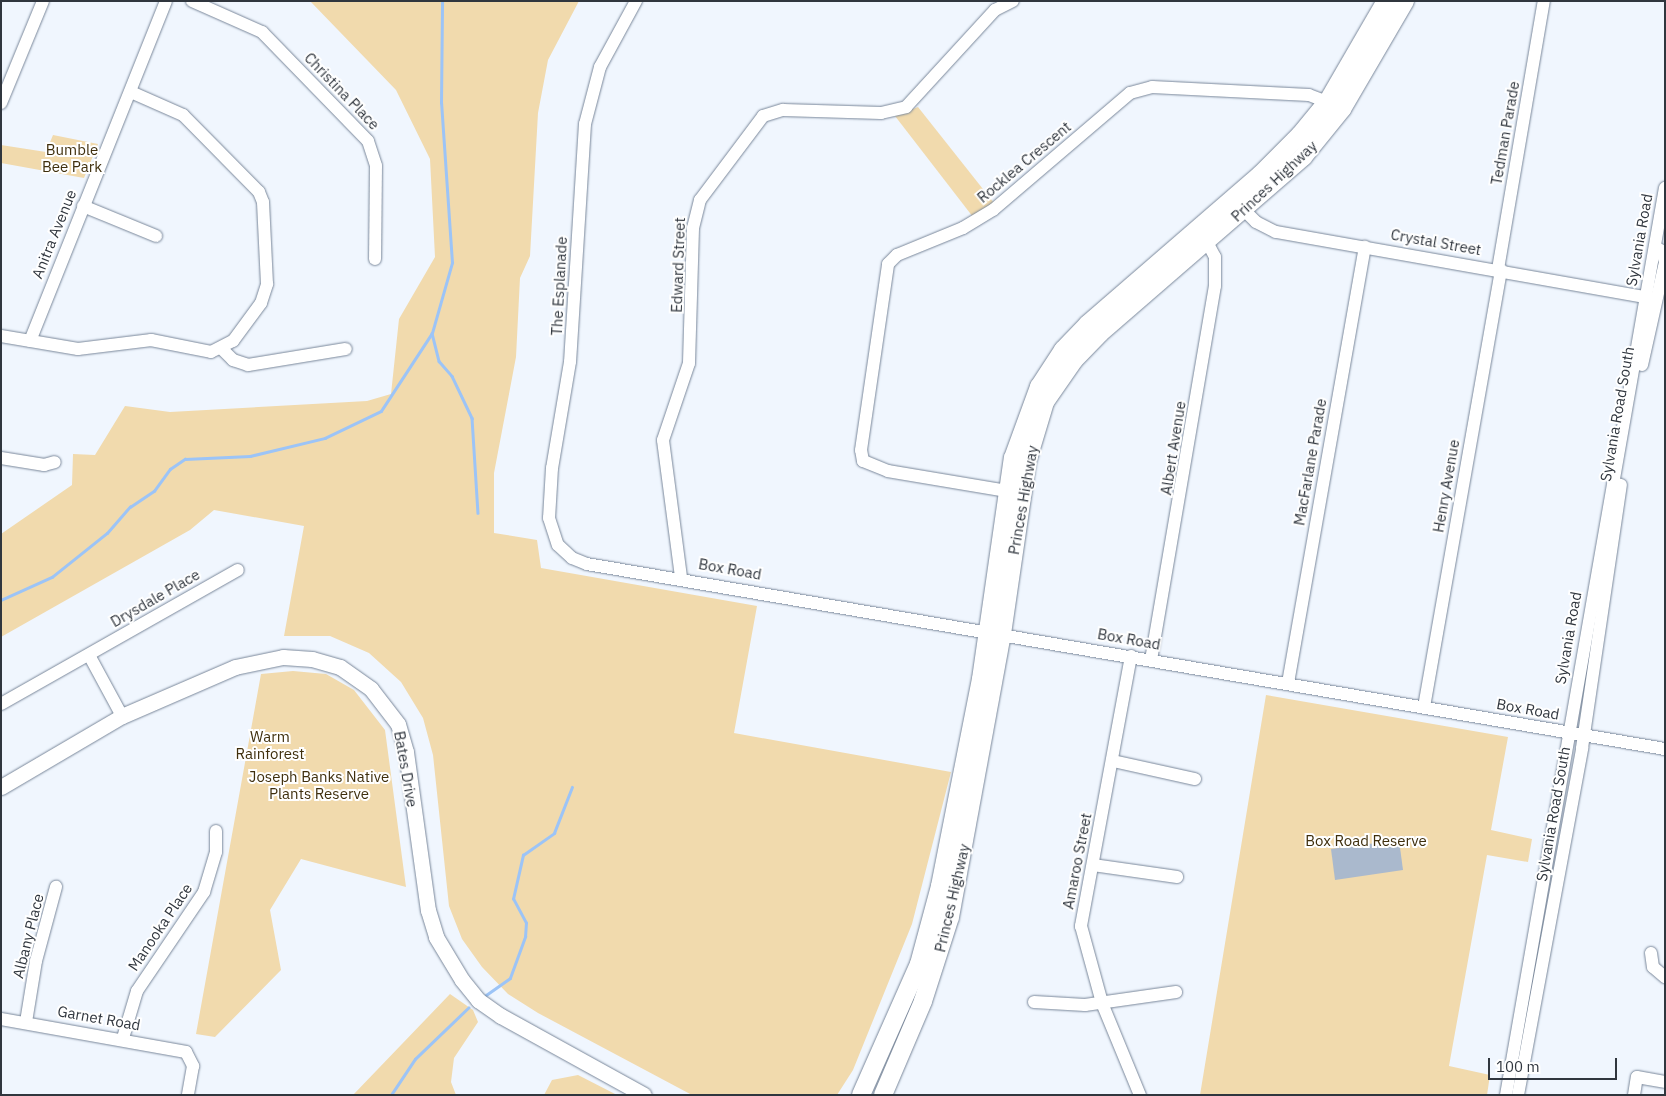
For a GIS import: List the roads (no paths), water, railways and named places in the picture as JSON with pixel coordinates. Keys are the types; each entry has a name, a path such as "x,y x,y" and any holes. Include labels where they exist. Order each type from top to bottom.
{"highway":[{"name":"Princes Highway","path":"1335,105 1386,1"},
{"name":"Princes Highway","path":"883,1095 923,1001 950,917 995,633 1027,462 1045,402 1074,360 1100,333 1207,242 1238,204 1288,149 1335,105 1405,1"},
{"name":"Princes Highway","path":"861,1095 919,964 940,886 995,633 1007,491 1023,422 1039,387 1063,350 1238,204"},
{"path":"851,1095 859,1080 873,1067"}],"main road":[{"name":"Bates Drive","path":"1,787 122,716 162,695 265,659 312,659 354,674 385,705 398,724 406,752 428,910 448,960 478,1000 501,1016 644,1095"}],"street":[{"path":"1,103 43,1"},
{"name":"Anitra Avenue","path":"30,341 166,1"},
{"name":"Christina Place","path":"192,1 262,32 368,141 376,175 375,259"},
{"name":"The Esplanade","path":"587,564 565,553 554,538 550,518 551,479 570,362 585,124 600,67 636,1"},
{"name":"Edward Street","path":"681,577 663,440 689,363 693,228 700,200 763,116 783,110 881,113 906,107 995,10 1012,1"},
{"name":"Tedman Parade","path":"1499,270 1544,1"},
{"name":"Rocklea Crescent","path":"1007,491 888,471 863,461 860,450 888,264 897,255 964,228 993,210 1130,93 1152,87 1308,95 1335,105"},
{"path":"1,336 96,349 151,340 203,352 222,349 237,337 266,292 262,198 183,115 131,92"},
{"name":"Sylvania Road","path":"1506,1095 1568,732 1665,188"},
{"name":"Crystal Street","path":"1238,204 1276,232 1646,297"},
{"path":"83,206 156,236"},
{"name":"Albert Avenue","path":"1151,660 1216,278 1215,257 1207,242"},
{"name":"MacFarlane Parade","path":"1288,683 1365,247"},
{"name":"Sylvania Road South","path":"1518,1095 1583,735 1633,405 1665,262 1662,251 1655,247"},
{"name":"Henry Avenue","path":"1424,707 1499,270"},
{"path":"222,349 233,360 248,365 346,349"},
{"path":"1,458 44,465 56,462"},
{"name":"Box Road","path":"587,564 681,577 1665,749"},
{"name":"Drysdale Place","path":"1,704 238,570"},
{"path":"89,655 122,716"},
{"name":"Amaroo Street","path":"1131,656 1081,926 1102,1003 1140,1095"},
{"path":"1113,761 1195,779"},
{"name":"Manooka Place","path":"122,1038 137,991 204,892 216,852 216,831"},
{"path":"1093,865 1177,877"},
{"name":"Albany Place","path":"26,1022 36,961 56,887"},
{"path":"1651,952 1653,967 1665,977"},
{"path":"1034,1002 1102,1003 1176,992"},
{"name":"Garnet Road","path":"1,1019 122,1038 190,1054 193,1066 188,1095"},
{"path":"1634,1095 1637,1077 1665,1082"}],"waterway":[{"path":"1,600 52,577 107,533 130,507 154,491 170,469 185,459 250,456 325,438 381,411 432,333 452,263 441,103 442,1"},
{"path":"432,333 439,361 452,376 472,418 478,513"},
{"path":"486,995 510,978 525,937 526,923 513,899 523,855 554,833 572,787"},
{"path":"391,1095 415,1059 468,1008"}],"park label":[{"name":"Bumble Bee Park","path":"72,158"},
{"name":"Warm Rainforest","path":"270,744"},
{"name":"Joseph Banks Native Plants Reserve","path":"319,784"},
{"name":"Box Road Reserve","path":"1366,841"}]}
